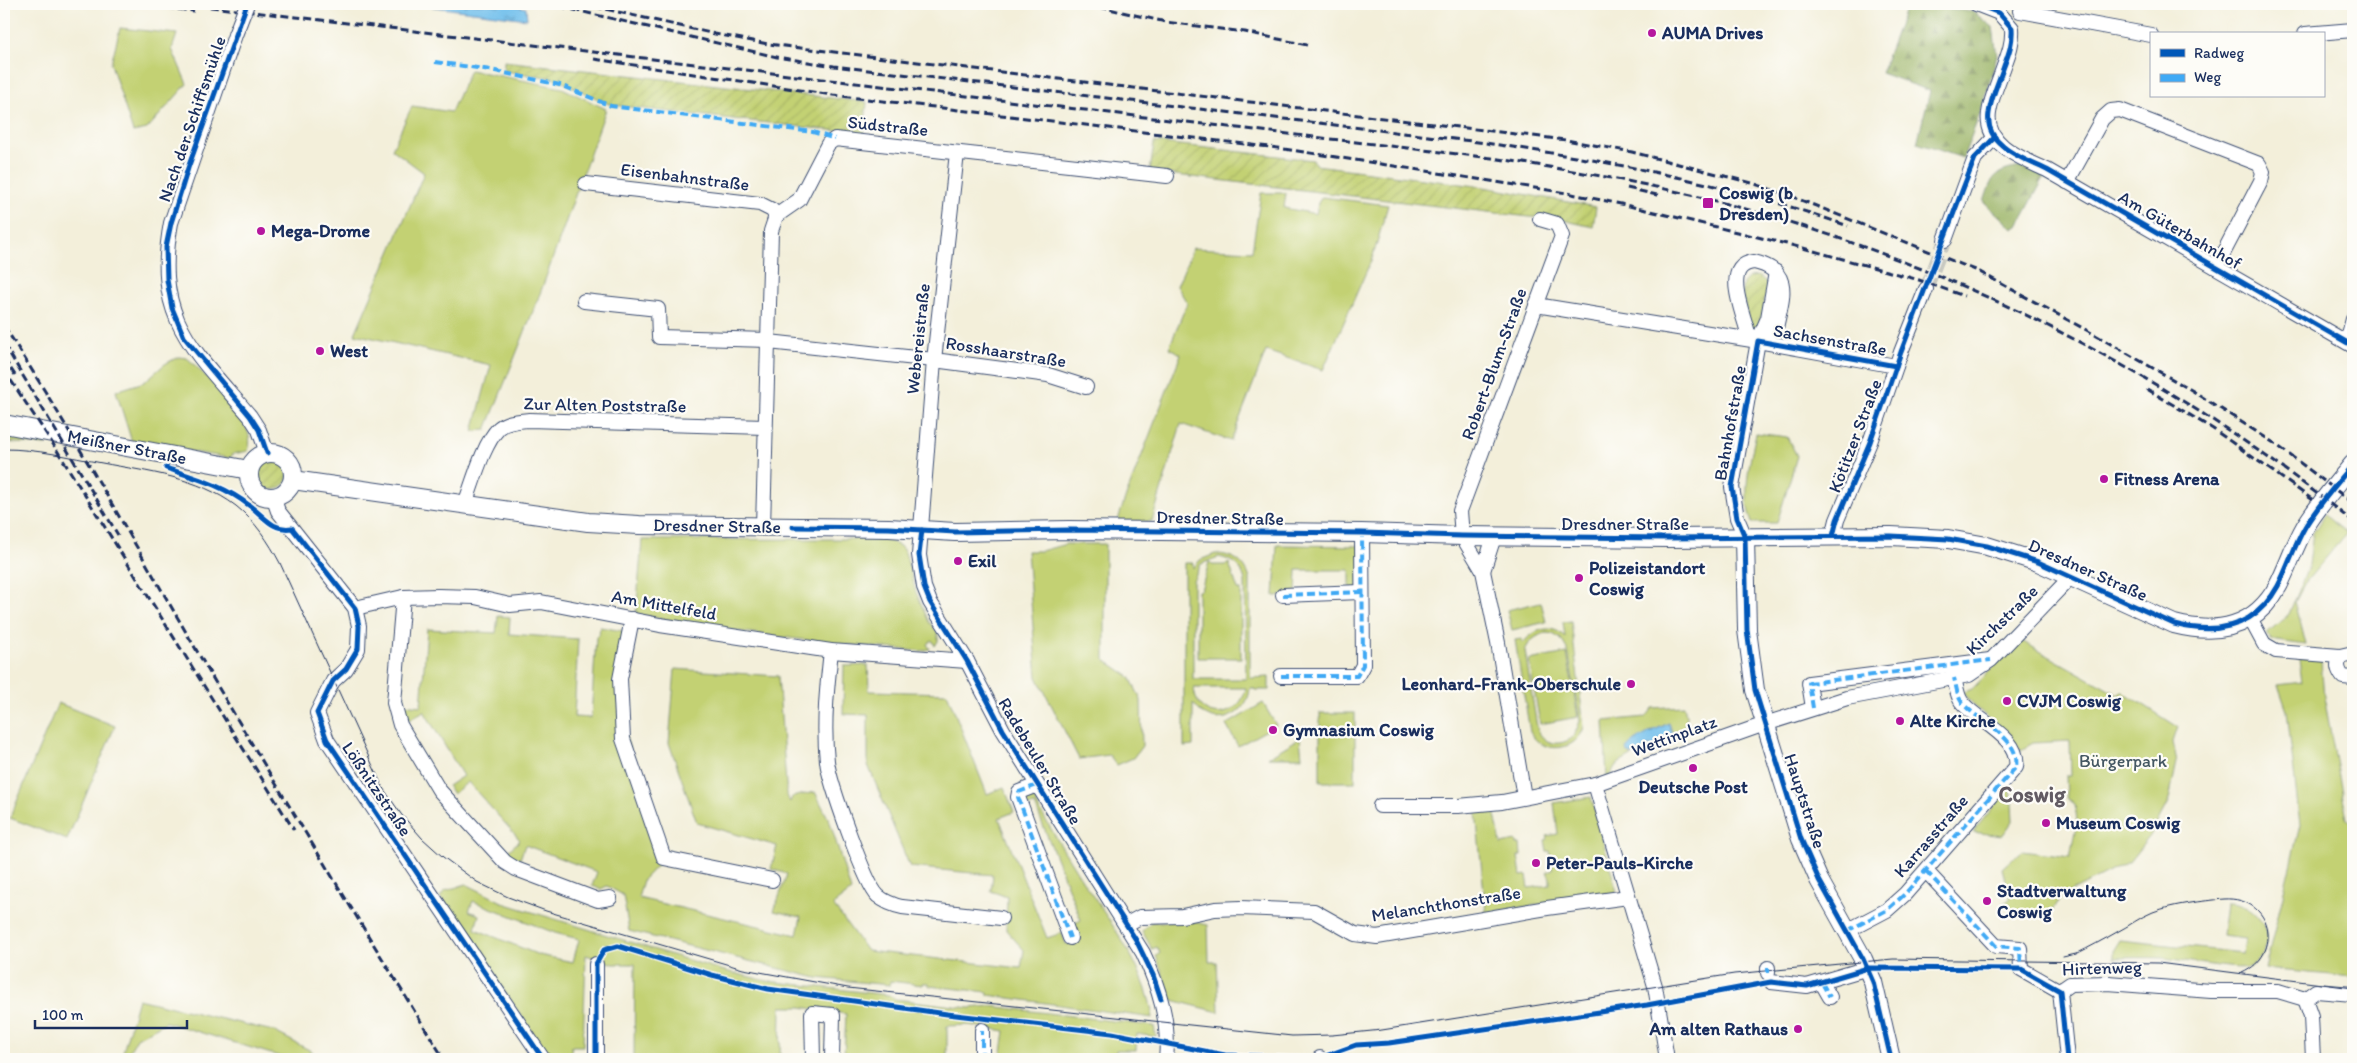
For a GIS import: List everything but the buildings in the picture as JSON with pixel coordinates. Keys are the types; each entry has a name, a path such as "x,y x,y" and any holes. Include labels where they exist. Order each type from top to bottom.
{"main road":[{"name":"Meißner Straße","path":"4,424 249,470"},
{"path":"267,453 282,455 288,460 294,472 293,480 287,491 273,497 266,497 254,490 249,470 256,459 267,453"},
{"name":"Dresdner Straße","path":"293,480 588,522 639,525 922,530 1362,533 1494,537 1833,536 1948,539 2012,552 2070,576 2174,624 2192,628 2219,629 2239,624 2250,618 2270,600 2306,525 2353,464"},
{"name":"Hauptstraße","path":"1745,537 1749,655 1755,690 1801,839 1819,880 1868,968 1877,994 1891,1059"}],"street":[{"name":"Nach der Schiffsmühle","path":"247,4 171,223 166,247 167,280 172,308 184,337 250,416 259,430 267,453"},
{"path":"1945,240 1975,158 1995,137 1989,114 2012,44 2012,28 2009,23 1999,13 1976,4"},
{"path":"2009,23 2021,7 2150,35"},
{"path":"2324,32 2353,30"},
{"path":"2067,182 2102,119 2111,111 2120,110 2259,164 2263,172 2261,181 2216,267"},
{"name":"Am Güterbahnhof","path":"1995,137 2008,151 2067,182 2350,344"},
{"name":"Südstraße","path":"776,216 799,200 823,151 835,140 1167,176"},
{"name":"Webereistraße","path":"922,530 934,360 957,152"},
{"name":"Eisenbahnstraße","path":"586,184 760,204 772,210 776,216"},
{"path":"764,527 770,240 772,222 776,216"},
{"name":"Robert-Blum-Straße","path":"1462,536 1460,510 1562,236 1556,224 1540,219"},
{"path":"1748,263 1765,264 1776,272 1784,287 1776,328 1758,341 1748,333 1735,277 1739,268 1748,263"},
{"name":"Kötitzer Straße","path":"1833,536 1837,520 1870,442 1896,366 1926,289"},
{"name":"Rosshaarstraße","path":"584,301 658,309 659,337 769,341 934,360 1048,375 1086,387"},
{"name":"Sachsenstraße","path":"1536,305 1758,341 1896,366"},
{"path":"2350,344 2353,319"},
{"name":"Bahnhofstraße","path":"1745,537 1737,518 1732,487 1758,341"},
{"name":"Zur Alten Poststraße","path":"464,504 490,443 500,427 511,422 529,420 765,427"},
{"path":"273,497 278,511 356,608"},
{"name":"Radebeuler Straße","path":"922,530 919,555 924,587 930,602 967,661 1003,730 1127,924 1143,953 1161,999 1167,1045 1166,1059"},
{"path":"1281,676 1358,676 1363,665 1362,533"},
{"path":"1462,536 1484,571 1524,797"},
{"path":"1484,571 1494,537"},
{"name":"Kirchstraße","path":"1813,708 1875,692 1969,675 1991,660 2070,576"},
{"path":"1283,596 1361,592"},
{"path":"403,597 394,703 400,725 440,790 505,862 524,872 598,900 610,898"},
{"name":"Am Mittelfeld","path":"356,608 403,597 475,597 510,605 541,602 632,619 831,651 967,661"},
{"name":"Lößnitzstraße","path":"356,608 359,626 358,649 346,669 333,681 316,713 327,740 543,1059"},
{"path":"2250,618 2264,644 2276,650 2347,655"},
{"path":"632,619 620,680 623,739 664,858 772,880"},
{"path":"831,651 827,683 827,753 830,781 866,873 877,895 888,903 902,907 1001,918"},
{"path":"2347,655 2337,666 2338,672 2343,677 2353,678"},
{"path":"1813,708 1809,683 1991,660"},
{"name":"Karrasstraße","path":"1848,931 1887,910 1926,871 2016,767 2017,757 2012,746 1961,700 1954,678"},
{"name":"Wettinplatz","path":"1380,806 1458,806 1502,802 1595,784 1813,708"},
{"path":"1595,784 1655,986 1667,1059"},
{"path":"1037,785 1019,792 1018,797 1070,938"},
{"name":"Hirtenweg","path":"1926,871 1986,938 1996,946 2020,948 2021,969 2060,991 2070,984 2108,983 2211,991 2278,990 2305,999"},
{"name":"Melanchthonstraße","path":"1127,924 1140,917 1182,916 1221,909 1314,912 1355,934 1377,937 1547,908 1628,897"},
{"path":"596,964 596,1059"},
{"path":"1769,974 1807,986 1868,968"},
{"path":"1822,983 1830,997"},
{"path":"2060,991 2067,1059"},
{"path":"2313,1059 2311,1016 2305,999 2316,991 2353,994"},
{"path":"813,1059 812,1013 833,1014 832,1059"},
{"path":"982,1030 982,1059"}],"green space":[{"path":"1907,4 1920,4 1973,12 1993,27 1997,56 1984,103 1963,158 1917,143 1930,91 1881,73"},
{"path":"120,28 177,34 172,49 187,84 147,129 133,132 111,64"},
{"path":"504,61 867,102 864,134 611,105 554,78 504,71"},
{"path":"470,70 562,88 606,109 541,291 486,430 473,431 491,365 355,334 424,173 392,149 412,106 451,112"},
{"path":"1154,142 1313,160 1316,165 1484,187 1596,207 1593,227 1539,215 1538,218 1150,172"},
{"path":"2022,167 2045,176 2018,226 2013,229 1984,202 1989,186 1995,176 2005,170"},
{"path":"1261,193 1286,193 1284,208 1316,214 1318,203 1322,197 1388,205 1373,256 1323,370 1266,351 1231,441 1181,424 1152,521 1117,523 1181,354 1169,348 1187,303 1177,286 1193,248 1252,251"},
{"path":"1759,276 1766,282 1767,288 1759,329 1750,328 1742,292 1743,283 1749,277"},
{"path":"178,357 187,358 196,366 223,394 241,417 250,440 248,451 233,454 230,458 132,442 116,391 144,382 165,364"},
{"path":"4,431 41,438 46,445 4,442"},
{"path":"1756,433 1787,437 1797,456 1777,523 1752,523 1749,512 1747,489"},
{"path":"272,458 278,459 283,463 287,468 287,480 283,485 278,489 272,490 266,489 261,485 257,480 256,474 257,468 261,463 266,459"},
{"path":"2324,515 2347,533 2304,584 2295,601 2306,645 2271,640 2267,633 2289,614 2309,565 2313,533"},
{"path":"885,539 900,546 905,552 916,592 929,622 938,633 938,641 935,646 932,640 927,644 930,649 921,651 778,637 636,614 642,540"},
{"path":"1066,544 1105,544 1105,660 1130,677 1141,700 1142,746 1133,758 1117,765 1109,755 1079,759 1037,677 1027,551 1041,551"},
{"path":"1277,545 1362,546 1361,592 1350,587 1350,570 1297,570 1296,595 1274,596"},
{"path":"1215,554 1233,557 1248,573 1250,579 1250,678 1269,677 1269,690 1250,688 1245,704 1240,710 1225,718 1209,717 1193,703 1193,746 1184,747 1184,563 1193,563 1193,568 1200,560","holes":["1219,557 1236,564 1245,580 1246,679 1193,679 1193,581 1201,564","1194,688 1246,688 1242,699 1235,707 1227,712 1218,714 1209,712 1202,707 1197,699"]},
{"path":"1209,562 1212,565 1226,565 1229,563 1238,590 1241,590 1241,658 1198,658 1198,591 1201,590"},
{"path":"1541,602 1546,622 1512,630 1507,610"},
{"path":"498,616 510,617 509,634 578,639 574,717 591,718 596,637 599,635 600,627 629,632 622,724 664,858 643,880 638,898 797,935 801,917 774,911 787,874 771,869 777,846 697,823 669,743 675,669 778,676 787,797 790,802 792,797 815,792 830,822 851,891 833,905 867,951 1021,968 1024,950 1006,930 1007,897 991,891 993,875 910,867 868,765 868,715 843,714 844,666 868,665 869,691 947,693 987,794 1004,787 1014,812 999,818 1047,938 1062,933 1066,944 1079,939 1073,924 1081,920 1035,805 1026,807 1022,794 1030,792 1135,964 1149,1000 1153,1018 988,995 988,992 929,986 929,983 923,983 923,985 890,981 890,985 817,978 629,931 623,895 607,886 601,889 592,886 597,872 525,845 520,859 506,853 520,840 468,782 453,794 448,786 463,776 424,711 409,720 402,704 421,706 427,629 496,633"},
{"path":"1571,621 1584,727 1574,742 1559,748 1543,744 1535,739 1530,732 1515,640 1522,639 1523,643 1532,634 1549,629 1565,637 1563,622","holes":["1546,633 1553,634 1561,639 1568,651 1580,721 1574,736 1569,740 1558,743 1547,741 1539,733 1525,651 1528,644 1536,637"]},
{"name":"Bürgerpark","path":"2020,640 2118,695 2122,691 2178,727 2173,742 2177,762 2169,800 2150,836 2129,862 2062,896 2051,913 2013,911 2003,904 2010,899 2002,868 2021,851 2070,857 2077,821 2075,804 2067,798 2066,776 2071,776 2070,741 2033,743 2021,750 1962,693 1972,689"},
{"path":"1567,653 1578,717 1540,724 1529,660"},
{"path":"2299,660 2321,661 2324,697 2347,819 2353,823 2353,977 2265,969 2300,825 2287,711 2278,685 2302,682"},
{"path":"58,703 115,726 67,840 10,818"},
{"path":"1263,703 1276,725 1238,746 1226,725"},
{"path":"1684,706 1687,720 1682,732 1673,735 1669,723 1646,735 1631,747 1627,752 1633,755 1616,765 1607,780 1604,721 1646,717 1653,708"},
{"path":"1320,713 1355,713 1355,782 1320,782"},
{"path":"1300,738 1302,757 1268,757"},
{"path":"2011,785 2013,821 2002,836 1973,832"},
{"path":"1591,797 1617,892 1486,913 1476,812 1494,810 1501,844 1516,841 1517,844 1520,844 1521,856 1518,856 1521,876 1527,875 1529,888 1550,885 1550,878 1547,872 1553,870 1550,851 1547,851 1545,840 1548,839 1547,836 1558,834 1554,803"},
{"path":"466,884 506,904 721,970 767,981 889,995 895,999 970,1008 990,1006 1154,1026 1156,1037 1137,1034 1136,1050 1116,1050 1116,1059 1001,1059 1005,1031 969,1025 947,1026 947,1059 844,1059 846,1014 801,1007 781,1007 780,1059 634,1059 635,964 613,964 586,955 583,1046 572,1046 569,1059 554,1059 547,1054 440,897 445,891","holes":["473,901 555,933 579,939 573,962 539,955 475,929 479,915 469,911"]},
{"path":"2226,903 2240,905 2252,911 2260,920 2265,930 2267,941 2264,952 2258,961 2247,967 2220,966 2163,958 2113,958 2113,951 2120,940 2243,953 2245,939 2222,936"},
{"path":"1190,921 1208,925 1209,962 1217,962 1219,1012 1172,1000 1156,956 1160,953 1157,947 1152,949 1142,931 1151,922"},
{"path":"138,999 273,1031 313,1052 309,1059 288,1059 166,1022 137,1038 125,1059 121,1059"}],"water":[{"path":"411,4 508,4 526,8 527,19"},
{"path":"1669,723 1673,735 1671,741 1648,746 1645,750 1633,755 1627,752 1626,749 1635,741"}],"tunnel":[{"path":"1926,289 1945,240"}],"tram line":[{"path":"4,449 29,450 172,477 206,488 236,506 255,525 276,555 383,788 401,814 422,838 443,857 477,882 508,897 546,911 743,969 848,988 1292,1036 1332,1035 1382,1030 1734,974 1893,959 2158,963 2353,988"},
{"path":"2063,957 2076,954 2144,916 2161,909 2224,899 2240,901 2253,907 2262,916 2267,928 2268,940 2264,953 2256,964 2242,973"}],"railway":[{"path":"130,4 194,11"},
{"path":"186,4 1492,158 1595,175 1732,205 1845,240 1923,270 2000,303 2075,340 2148,380 2219,424 2287,471 2353,522"},
{"path":"549,4 777,57 834,66 1471,141 1615,164 1755,197 1802,210 1848,226"},
{"path":"583,4 768,44 1566,140 1632,152 1752,183 1796,198 1978,271 2193,391 2274,443 2353,503"},
{"path":"1087,4 1166,22 1245,32 1307,45"},
{"path":"594,59 833,95 1278,148 1567,193 1621,204 1803,248 1919,280 1964,296"},
{"path":"1627,188 1661,196"},
{"path":"4,326 91,468 256,751 444,1059"},
{"path":"4,344 118,535"},
{"path":"4,359 15,375"},
{"path":"4,370 53,444 294,830"},
{"path":"2147,389 2213,429 2313,500"}],"marked path":[{"path":"435,62 491,70 560,85 611,106 813,132 835,139"},
{"path":"1281,676 1357,676 1363,665 1362,533"},
{"path":"1283,595 1361,592"},
{"path":"1813,708 1809,683 1991,660"},
{"path":"1847,931 1887,910 1905,894 2016,767 2016,756 2011,746 1996,730 1961,701 1954,678"},
{"path":"1037,785 1019,792 1018,797 1070,938"},
{"path":"1926,871 1996,946 2020,948 2021,969 2025,971"},
{"path":"1768,968 1768,973"},
{"path":"1822,983 1830,997"},
{"path":"982,1030 982,1059"}],"cycle path":[{"path":"247,4 188,168 171,223 166,247 167,280 172,308 184,337 250,416 259,430 267,453"},
{"path":"1976,4 1999,13 2012,28 2008,57 1993,95 1989,113 1989,124 1999,143 2017,156 2047,170 2353,346"},
{"path":"1833,536 1837,520 1870,442 1901,352 1975,158 1995,137"},
{"path":"1891,1059 1873,982 1863,959 1819,880 1801,839 1755,690 1747,630 1745,537 1737,518 1732,487 1758,341 1896,366"},
{"path":"793,527 889,528 955,532 1069,530 1668,538 1891,536 1948,539 1987,546 2038,562 2174,624 2205,629 2234,625 2258,611 2269,600 2282,579 2305,527 2353,464"},
{"path":"166,468 199,479 231,493 274,525 292,528 355,608 359,626 358,649 346,669 333,681 317,713 327,740 543,1059"},
{"path":"922,530 919,555 924,587 930,602 967,661 1003,730 1136,940 1153,975 1161,999"},
{"path":"596,1059 596,964 604,950 618,946 712,975 768,989 947,1014 1112,1033 1225,1055 1320,1058 1356,1045 1389,1043 1647,1005 1771,982 1807,986 1868,968 2021,969 2060,991 2067,1059"}],"place":[{"name":"AUMA Drives","path":"1652,33"},
{"name":"Coswig (b Dresden)","path":"1708,203"},
{"name":"Mega-Drome","path":"261,231"},
{"name":"West","path":"320,351"},
{"name":"Fitness Arena","path":"2104,479"},
{"name":"Exil","path":"958,561"},
{"name":"Polizeistandort Coswig","path":"1579,578"},
{"name":"Leonhard-Frank-Oberschule","path":"1631,684"},
{"name":"CVJM Coswig","path":"2007,701"},
{"name":"Alte Kirche","path":"1900,721"},
{"name":"Gymnasium Coswig","path":"1273,730"},
{"name":"Deutsche Post","path":"1693,768"},
{"name":"Museum Coswig","path":"2046,823"},
{"name":"Peter-Pauls-Kirche","path":"1536,863"},
{"name":"Stadtverwaltung Coswig","path":"1987,901"},
{"name":"Am alten Rathaus","path":"1798,1029"}],"district":[{"name":"Coswig","path":"2032,794"}]}
